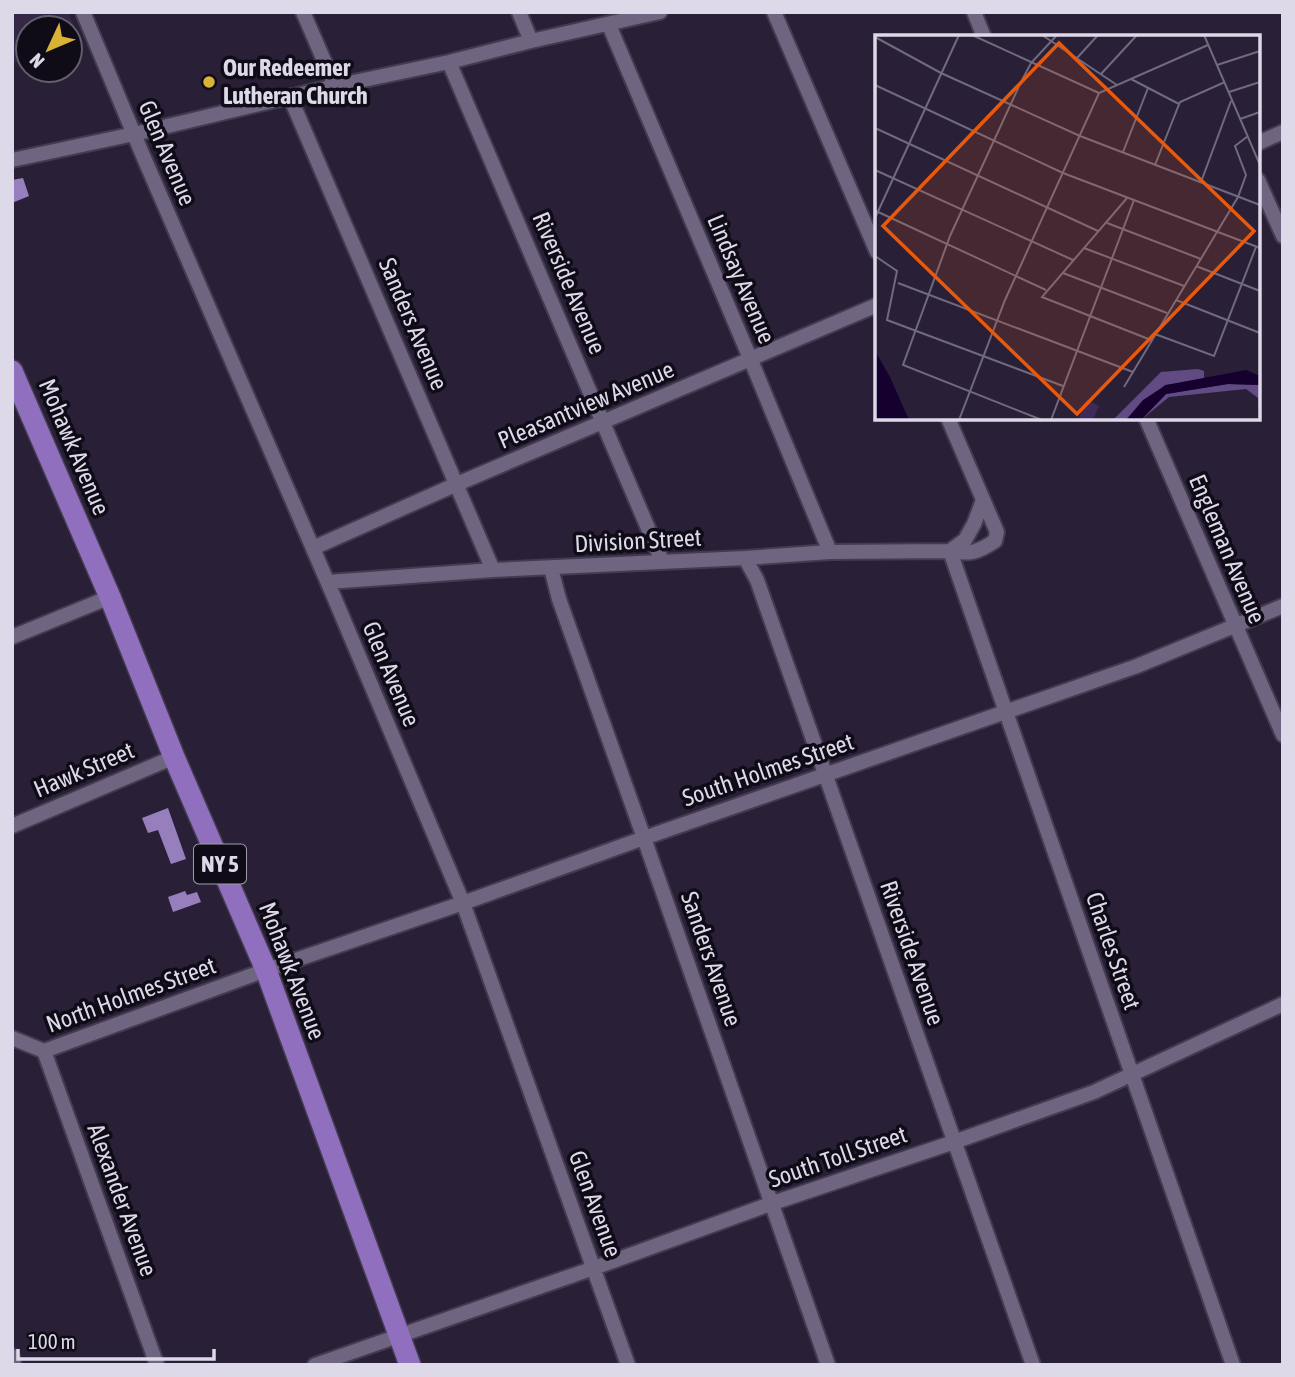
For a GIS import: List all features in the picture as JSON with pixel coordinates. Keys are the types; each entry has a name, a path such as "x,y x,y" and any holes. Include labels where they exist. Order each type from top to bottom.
{"main road":[{"name":"Mohawk Avenue","path":"12,372 110,597 174,757 266,970 410,1365"}],"street":[{"name":"Glen Avenue","path":"83,12 463,903 628,1365"},
{"path":"303,12 335,86"},
{"path":"519,12 531,41"},
{"path":"12,160 660,12"},
{"path":"774,12 875,248"},
{"path":"974,12 983,35"},
{"name":"Lindsay Avenue","path":"609,25 830,552"},
{"name":"Riverside Avenue","path":"449,62 662,561"},
{"name":"Sanders Avenue","path":"290,97 493,570"},
{"path":"1260,142 1283,132"},
{"path":"1260,184 1283,236"},
{"name":"Pleasantview Avenue","path":"313,548 875,306"},
{"path":"949,420 997,532 995,541 982,549 966,554 950,551"},
{"name":"Engleman Avenue","path":"1147,420 1283,736"},
{"path":"950,551 965,540 983,500"},
{"name":"Division Street","path":"328,582 493,570 830,552 950,551"},
{"name":"Charles Street","path":"950,551 1233,1365"},
{"name":"Riverside Avenue","path":"746,558 757,580 1033,1365"},
{"name":"Sanders Avenue","path":"551,568 559,599 828,1365"},
{"path":"12,636 110,597"},
{"name":"South Holmes Street","path":"266,970 1136,666 1283,606"},
{"name":"Hawk Street","path":"12,826 174,757"},
{"name":"North Holmes Street","path":"12,1038 44,1051 266,970"},
{"name":"South Toll Street","path":"315,1365 1094,1092 1283,1004"},
{"name":"Alexander Avenue","path":"44,1051 157,1365"},
{"path":"12,1356 14,1365"}],"shaded area":[{"path":"12,12 68,12 69,14 14,14 12,64"}],"building":[{"path":"23,178 29,196 12,203 12,180"},
{"path":"168,808 186,859 171,864 158,830 148,833 142,818"},
{"path":"185,891 187,895 197,892 201,902 173,912 168,897"}],"place":[{"name":"Our Redeemer Lutheran Church","path":"209,82"}]}
